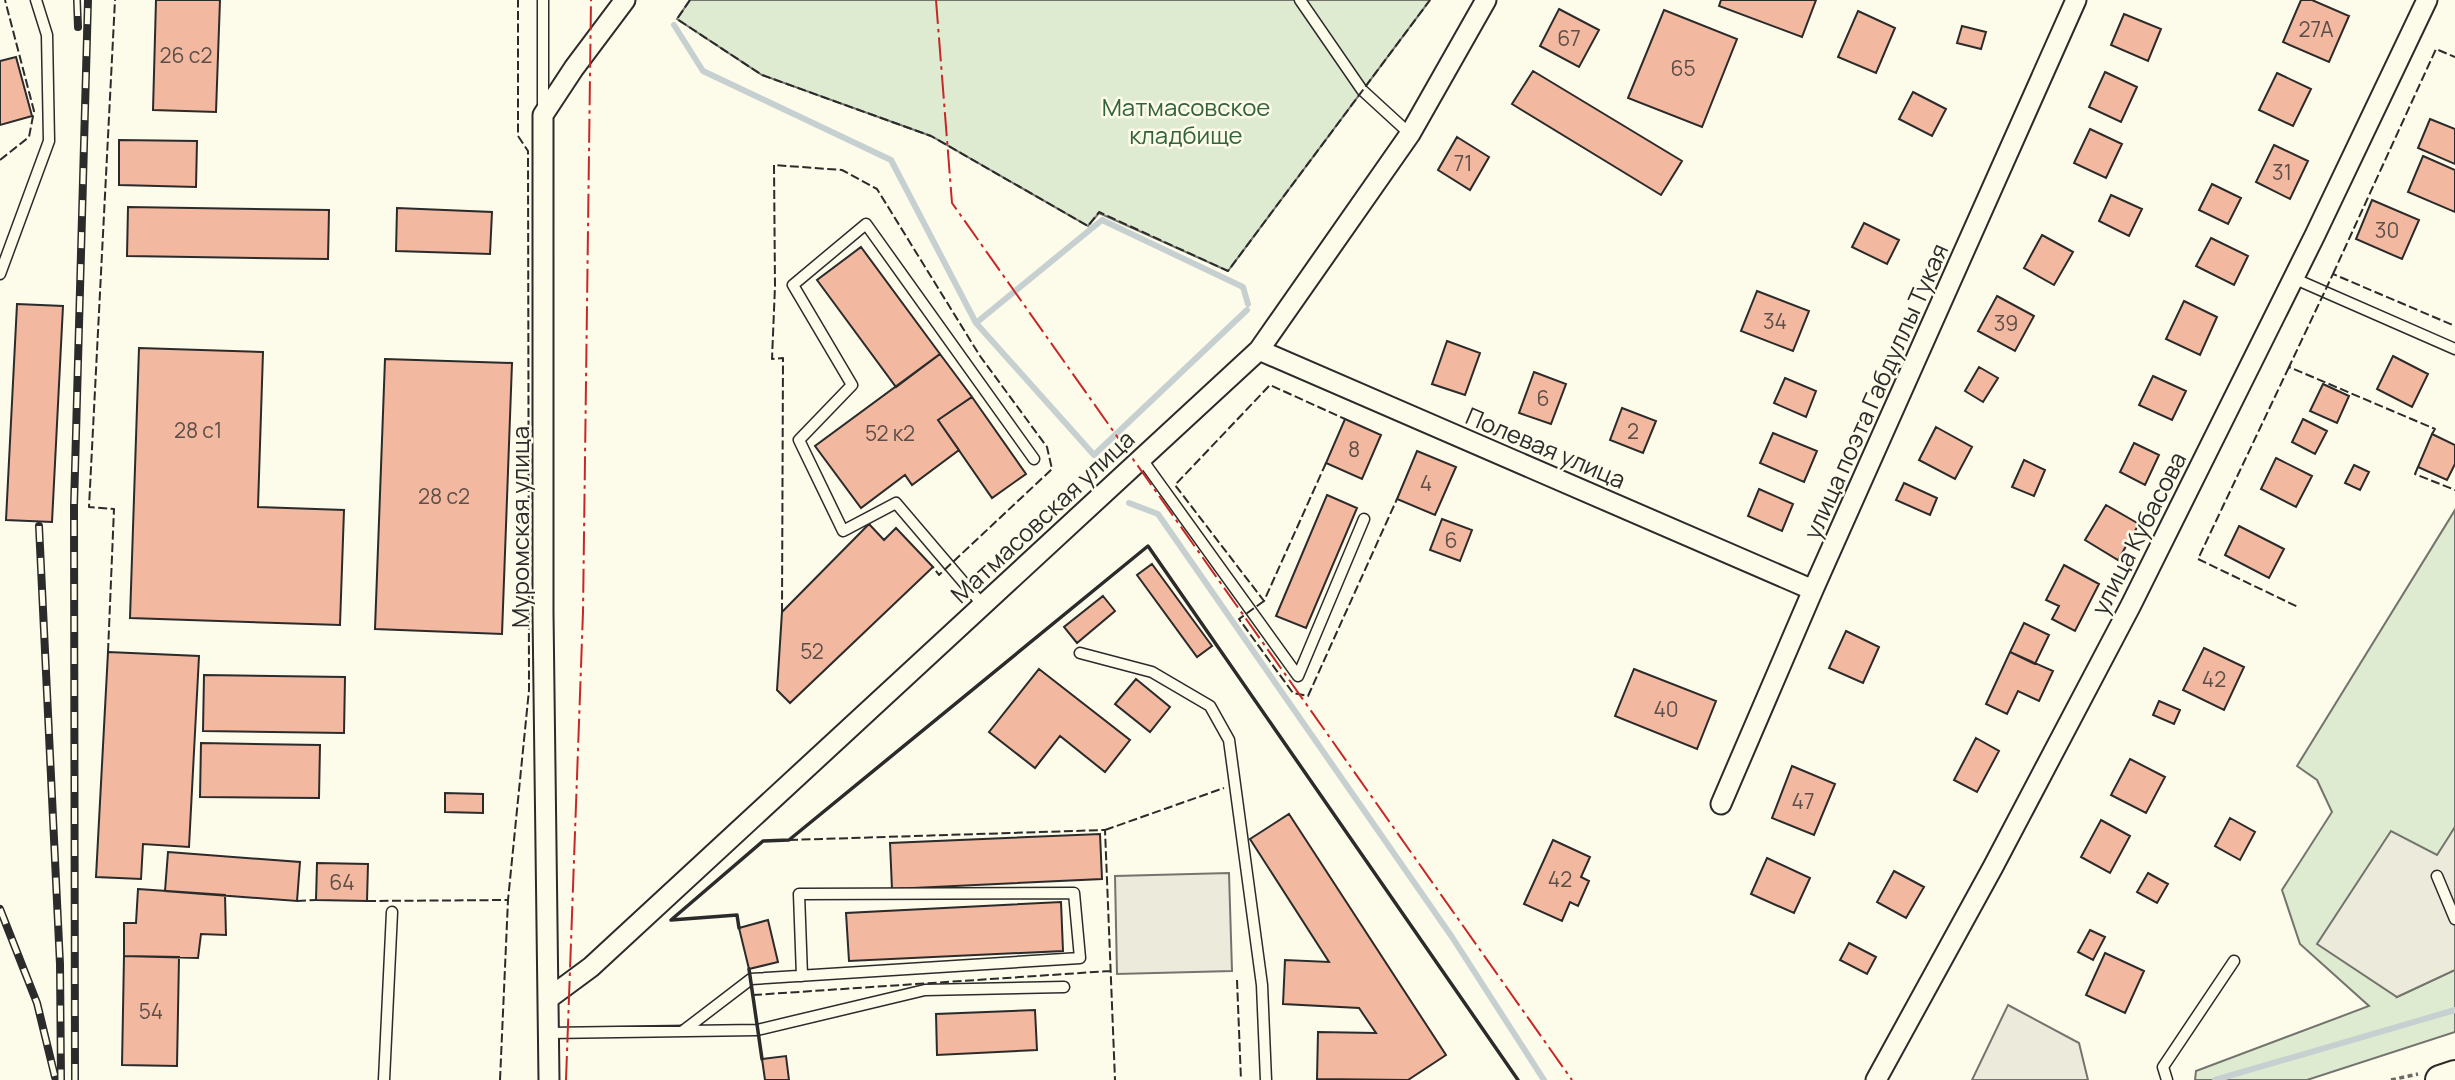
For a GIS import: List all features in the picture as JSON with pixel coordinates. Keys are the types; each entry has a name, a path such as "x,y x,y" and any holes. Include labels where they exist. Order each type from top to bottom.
{"main road":[{"path":"2440,1080 2455,1075"}],"street":[{"path":"543,115 625,0"},
{"name":"Матмасовская улица","path":"549,998 592,967 1259,350 1410,134 1486,0"},
{"name":"улица поэта Габдуллы Тукая","path":"1721,804 1813,590 2076,0"},
{"name":"улица Кубасова","path":"1876,1080 1993,867 2131,605 2427,0"},
{"name":"Муромская улица","path":"543,115 543,613 549,1080"},
{"name":"Полевая улица","path":"1259,350 1813,590"}],"lane":[{"path":"0,274 49,141 47,35 36,0"},
{"path":"543,0 543,115"},
{"path":"1300,0 1362,90 1410,134"},
{"path":"982,604 897,503 843,531 799,440 852,385 793,285 866,224 1034,459"},
{"path":"2293,278 2455,349"},
{"path":"1141,458 1298,676 1364,519"},
{"path":"1080,653 1152,672 1210,706 1229,740 1262,985 1266,1080"},
{"path":"2437,876 2455,919"},
{"path":"683,1031 751,979 802,976 1080,958 1074,893 799,894 802,976"},
{"path":"384,1080 392,912"},
{"path":"2167,1080 2163,1067 2234,961"},
{"path":"549,1033 757,1030 925,990 1064,988"}],"green space":[{"name":"Матмасовское кладбище","path":"690,0 1430,0 1228,271 1099,213 1088,226 931,136 762,75 677,19"},
{"path":"2455,510 2455,827 2438,855 2397,997 2455,970 2455,1032 2307,1080 2195,1080 2196,1071 2369,1006 2300,944 2282,890 2332,812 2317,780 2297,766"}],"shaded area":[{"path":"2455,827 2455,970 2397,997 2317,944 2391,831 2437,855"},
{"path":"1229,873 1232,971 1117,974 1115,876"},
{"path":"2008,1005 2079,1043 2088,1080 1972,1080"}],"building":[{"path":"156,0 220,0 216,112 153,110"},
{"path":"1721,0 1816,0 1802,37 1719,6"},
{"path":"2301,0 2312,0 2349,16 2329,62 2283,42"},
{"path":"1559,9 1599,30 1579,67 1540,46"},
{"path":"1664,10 1737,39 1702,127 1628,98"},
{"path":"1858,11 1895,28 1876,73 1838,57"},
{"path":"2124,14 2161,29 2148,61 2111,45"},
{"path":"1962,26 1986,32 1981,49 1957,43"},
{"path":"16,57 32,116 0,125 0,61"},
{"path":"1533,71 1682,161 1661,195 1512,104"},
{"path":"2105,72 2137,87 2121,122 2089,107"},
{"path":"2277,73 2311,89 2293,126 2259,110"},
{"path":"1913,92 1946,109 1932,136 1899,119"},
{"path":"2430,119 2455,129 2455,164 2418,148"},
{"path":"2090,129 2122,144 2106,178 2074,163"},
{"path":"1457,137 1489,157 1470,190 1438,170"},
{"path":"119,140 197,141 196,187 119,185"},
{"path":"2274,145 2308,161 2290,199 2256,182"},
{"path":"2423,156 2455,170 2455,212 2408,192"},
{"path":"2212,184 2241,198 2228,224 2199,210"},
{"path":"2111,195 2142,209 2129,236 2099,221"},
{"path":"2372,200 2419,220 2402,259 2356,239"},
{"path":"128,207 329,210 328,259 127,256"},
{"path":"397,208 492,212 490,254 396,251"},
{"path":"1864,223 1899,240 1887,264 1852,247"},
{"path":"2042,235 2073,252 2054,285 2024,268"},
{"path":"2211,238 2248,256 2234,285 2196,266"},
{"path":"861,247 940,354 896,387 817,280"},
{"path":"1757,291 1809,311 1793,351 1741,331"},
{"path":"1997,296 2034,316 2015,351 1978,331"},
{"path":"2184,301 2217,317 2200,355 2166,339"},
{"path":"17,304 63,306 52,522 6,520"},
{"path":"1447,341 1480,353 1465,395 1432,384"},
{"path":"139,348 263,352 258,507 344,510 340,625 130,618"},
{"path":"940,354 972,397 938,420 959,450 912,485 905,475 861,508 815,446"},
{"path":"2393,356 2428,374 2412,407 2377,389"},
{"path":"385,359 512,363 502,634 375,629"},
{"path":"1979,367 1998,378 1983,402 1965,391"},
{"path":"1534,372 1566,384 1551,424 1519,413"},
{"path":"2153,376 2186,391 2172,420 2139,405"},
{"path":"1785,378 1816,391 1806,417 1774,403"},
{"path":"2323,384 2349,396 2337,423 2310,411"},
{"path":"972,397 1026,474 992,498 938,420"},
{"path":"1622,408 1656,421 1643,453 1610,440"},
{"path":"1345,419 1381,435 1362,479 1326,463"},
{"path":"2303,419 2327,431 2315,454 2292,442"},
{"path":"1936,427 1972,447 1955,479 1919,460"},
{"path":"1773,433 1817,451 1804,482 1760,463"},
{"path":"2432,434 2455,445 2455,464 2447,480 2418,467"},
{"path":"2134,443 2159,455 2145,485 2120,472"},
{"path":"1417,451 1456,467 1435,515 1397,499"},
{"path":"2276,458 2312,476 2296,507 2261,489"},
{"path":"2024,460 2045,470 2034,496 2012,487"},
{"path":"2354,465 2369,472 2360,490 2345,483"},
{"path":"1904,483 1937,498 1930,515 1896,500"},
{"path":"1759,489 1793,504 1782,531 1748,516"},
{"path":"1327,495 1357,508 1306,628 1276,616"},
{"path":"2106,505 2139,524 2118,560 2085,540"},
{"path":"1442,519 1472,530 1460,561 1430,550"},
{"path":"869,524 884,540 896,528 933,567 790,703 777,690 782,612"},
{"path":"2239,526 2284,549 2269,578 2225,555"},
{"path":"1152,564 1212,646 1197,657 1137,575"},
{"path":"2064,565 2099,584 2075,631 2052,619 2059,606 2046,600"},
{"path":"1103,596 1115,611 1077,643 1064,627"},
{"path":"2024,623 2049,635 2035,664 2010,652"},
{"path":"1846,631 1879,647 1863,683 1829,668"},
{"path":"2204,648 2244,667 2224,710 2183,690"},
{"path":"108,652 199,656 189,847 143,844 141,879 96,877"},
{"path":"2010,652 2053,671 2039,701 2018,691 2007,714 1986,704"},
{"path":"1039,669 1130,740 1105,772 1060,736 1035,768 989,732"},
{"path":"1634,669 1716,701 1697,749 1615,716"},
{"path":"204,675 345,677 344,733 203,731"},
{"path":"1136,679 1170,707 1150,732 1115,704"},
{"path":"2159,701 2180,710 2174,724 2153,715"},
{"path":"1976,738 1999,751 1977,792 1954,780"},
{"path":"201,743 320,745 319,798 200,797"},
{"path":"2130,759 2165,777 2146,813 2111,795"},
{"path":"1792,766 1835,784 1814,835 1772,818"},
{"path":"445,793 483,794 483,813 445,812"},
{"path":"1289,814 1446,1055 1408,1080 1317,1079 1318,1032 1376,1033 1359,1008 1283,1004 1285,960 1329,962 1250,839"},
{"path":"2230,818 2255,832 2240,860 2215,846"},
{"path":"2101,820 2130,836 2110,873 2081,857"},
{"path":"1100,834 1102,879 892,889 890,843"},
{"path":"1553,840 1590,857 1581,877 1589,881 1578,906 1570,902 1562,921 1524,904"},
{"path":"168,852 300,862 297,901 165,891"},
{"path":"1767,858 1810,878 1794,913 1751,894"},
{"path":"317,863 368,864 367,901 316,900"},
{"path":"1894,871 1924,887 1906,918 1877,902"},
{"path":"2148,873 2168,884 2157,903 2137,892"},
{"path":"138,889 225,895 226,935 201,934 198,958 124,956 124,923 136,923"},
{"path":"1061,902 1063,951 849,961 846,913"},
{"path":"768,920 778,962 749,969 739,928"},
{"path":"2090,930 2105,937 2093,960 2078,952"},
{"path":"1849,943 1876,957 1867,974 1840,960"},
{"path":"2105,953 2144,971 2125,1013 2086,995"},
{"path":"124,956 179,957 177,1066 122,1065"},
{"path":"1035,1010 1037,1050 937,1055 936,1014"},
{"path":"786,1056 789,1080 765,1080 762,1059"}],"waterway":[{"path":"674,25 703,71 891,160 976,323 1094,455 1247,310"},
{"path":"976,323 1102,220 1243,287 1248,304"},
{"path":"1129,503 1158,514 1452,937 1544,1080"},
{"path":"2215,1080 2455,1010"}],"railway":[{"path":"77,0 78,27"},
{"path":"75,1080 74,506 88,0"},
{"path":"39,526 60,964 61,1080"},
{"path":"0,909 37,1003 55,1077"}],"fence":[{"path":"0,160 29,137 34,111 5,0"},
{"path":"108,652 114,509 89,507 115,0"},
{"path":"367,901 508,900 529,690 528,151 518,136 518,0"},
{"path":"690,0 677,19 762,75 931,136 1088,226 1099,212 1228,271 1430,0"},
{"path":"2333,274 2436,49 2455,57"},
{"path":"782,612 783,358 772,359 775,286 774,165 842,170 877,189 980,356 1047,447 1052,469 939,575 933,567"},
{"path":"2432,434 2435,429 2289,367 2333,274 2455,326"},
{"path":"2289,367 2198,559 2298,607"},
{"path":"1326,463 1264,601 1175,485 1270,385 1345,419"},
{"path":"2418,467 2415,474 2455,490"},
{"path":"1264,601 1239,619 1293,693 1308,696 1397,499"},
{"path":"1105,830 1224,788"},
{"path":"789,840 1105,830 1115,1080"},
{"path":"297,901 316,900"},
{"path":"500,1080 508,900"},
{"path":"753,995 1110,971"},
{"path":"1237,980 1241,1080"}],"wall":[{"path":"739,928 737,915 671,920 763,841 789,840 1148,546 1518,1080"},
{"path":"749,969 762,1059"}],"power":[{"path":"566,1080 583,612 591,0"},
{"path":"936,0 952,203 1572,1080"}]}
